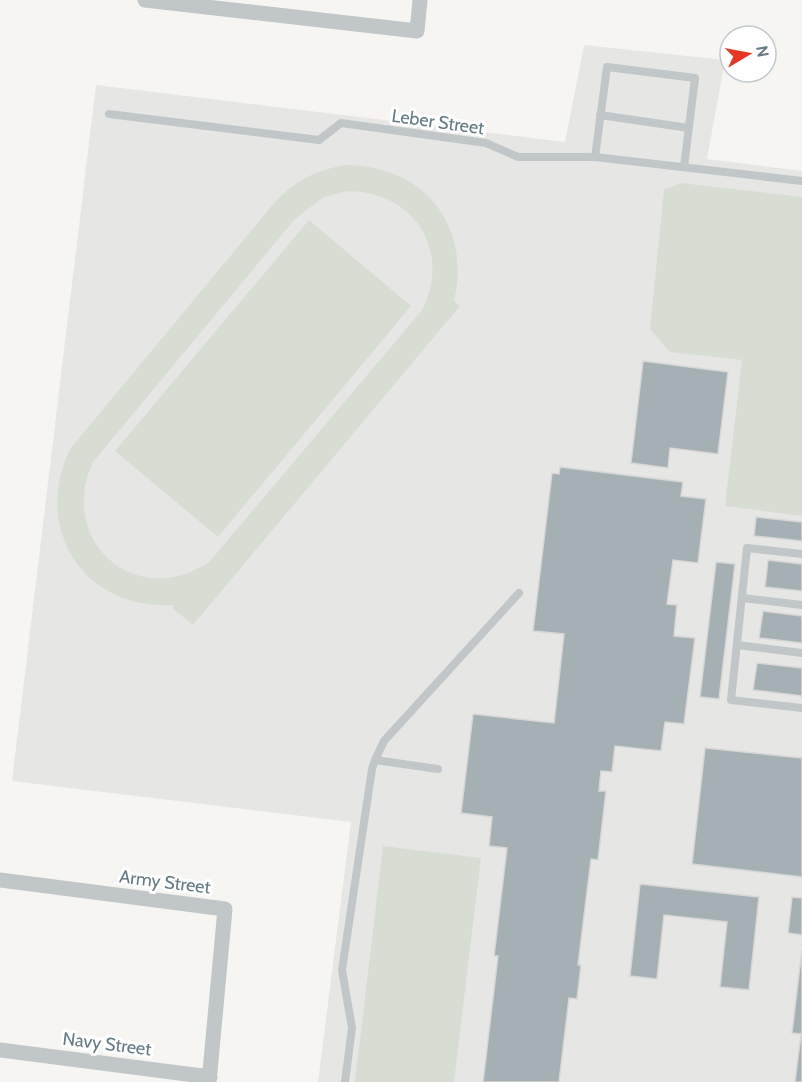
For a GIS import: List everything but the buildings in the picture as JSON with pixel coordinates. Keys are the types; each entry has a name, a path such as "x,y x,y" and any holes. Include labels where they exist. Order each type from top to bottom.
{"street":[{"path":"145,0 417,31 420,0"},
{"name":"Army Street","path":"0,880 225,909 209,1079"},
{"name":"Navy Street","path":"0,1050 209,1079"}],"lane":[{"path":"595,157 608,67 695,78 684,167"},
{"name":"Leber Street","path":"109,114 319,140 341,123 486,143 518,157 595,157 802,181"},
{"path":"600,115 689,128"},
{"path":"802,554 747,548 731,700 802,708"},
{"path":"345,1082 352,1028 342,970 375,760 384,741 519,593"},
{"path":"742,598 802,605"},
{"path":"737,645 802,653"},
{"path":"375,760 438,769"}],"shaded area":[{"path":"584,45 718,59 718,84 721,84 707,159 802,171 802,1082 318,1082 351,822 12,781 96,85 565,142"},
{"path":"345,165 373,168 397,175 419,188 436,204 448,224 456,247 458,273 454,301 460,306 193,625 172,608 174,605 142,603 114,594 92,579 74,559 62,535 58,508 60,479 70,449 275,202 290,188 315,173","holes":["348,191 371,194 392,202 408,213 421,228 429,246 432,266 430,288 422,310 210,561 183,575 156,578 132,573 111,561 95,542 86,518 84,491 93,462 295,219 324,197"]},
{"path":"681,183 802,197 802,516 725,506 742,360 670,352 650,329 664,190"},
{"path":"309,220 411,306 218,537 115,451"},
{"path":"383,846 481,858 454,1082 355,1082"}]}
